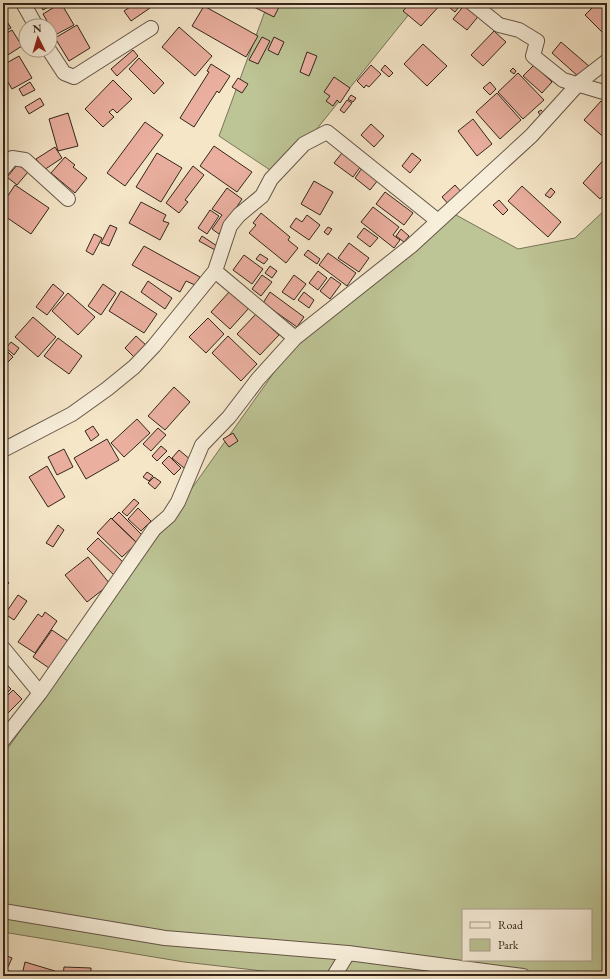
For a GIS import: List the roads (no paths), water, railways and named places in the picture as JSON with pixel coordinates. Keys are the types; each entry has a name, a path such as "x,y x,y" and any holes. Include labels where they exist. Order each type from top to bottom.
{"street":[{"path":"23,3 31,18"},
{"path":"472,3 499,25 519,30 537,41 533,56 563,80 607,93"},
{"path":"54,58 64,73 74,77 151,28"},
{"path":"3,740 40,693 154,529 169,516 174,509 191,476 202,445 229,417 258,379 295,338 411,246 531,136 578,84 607,61"},
{"path":"3,450 72,414 107,389 154,346 215,271 230,226 239,215 262,196 271,179 304,144 327,132 438,221"},
{"path":"3,169 12,158 25,160 68,199"},
{"path":"215,271 295,338"},
{"path":"3,648 40,693"},
{"path":"3,912 165,938 348,953 477,973 523,976"},
{"path":"334,976 348,953"}]}
